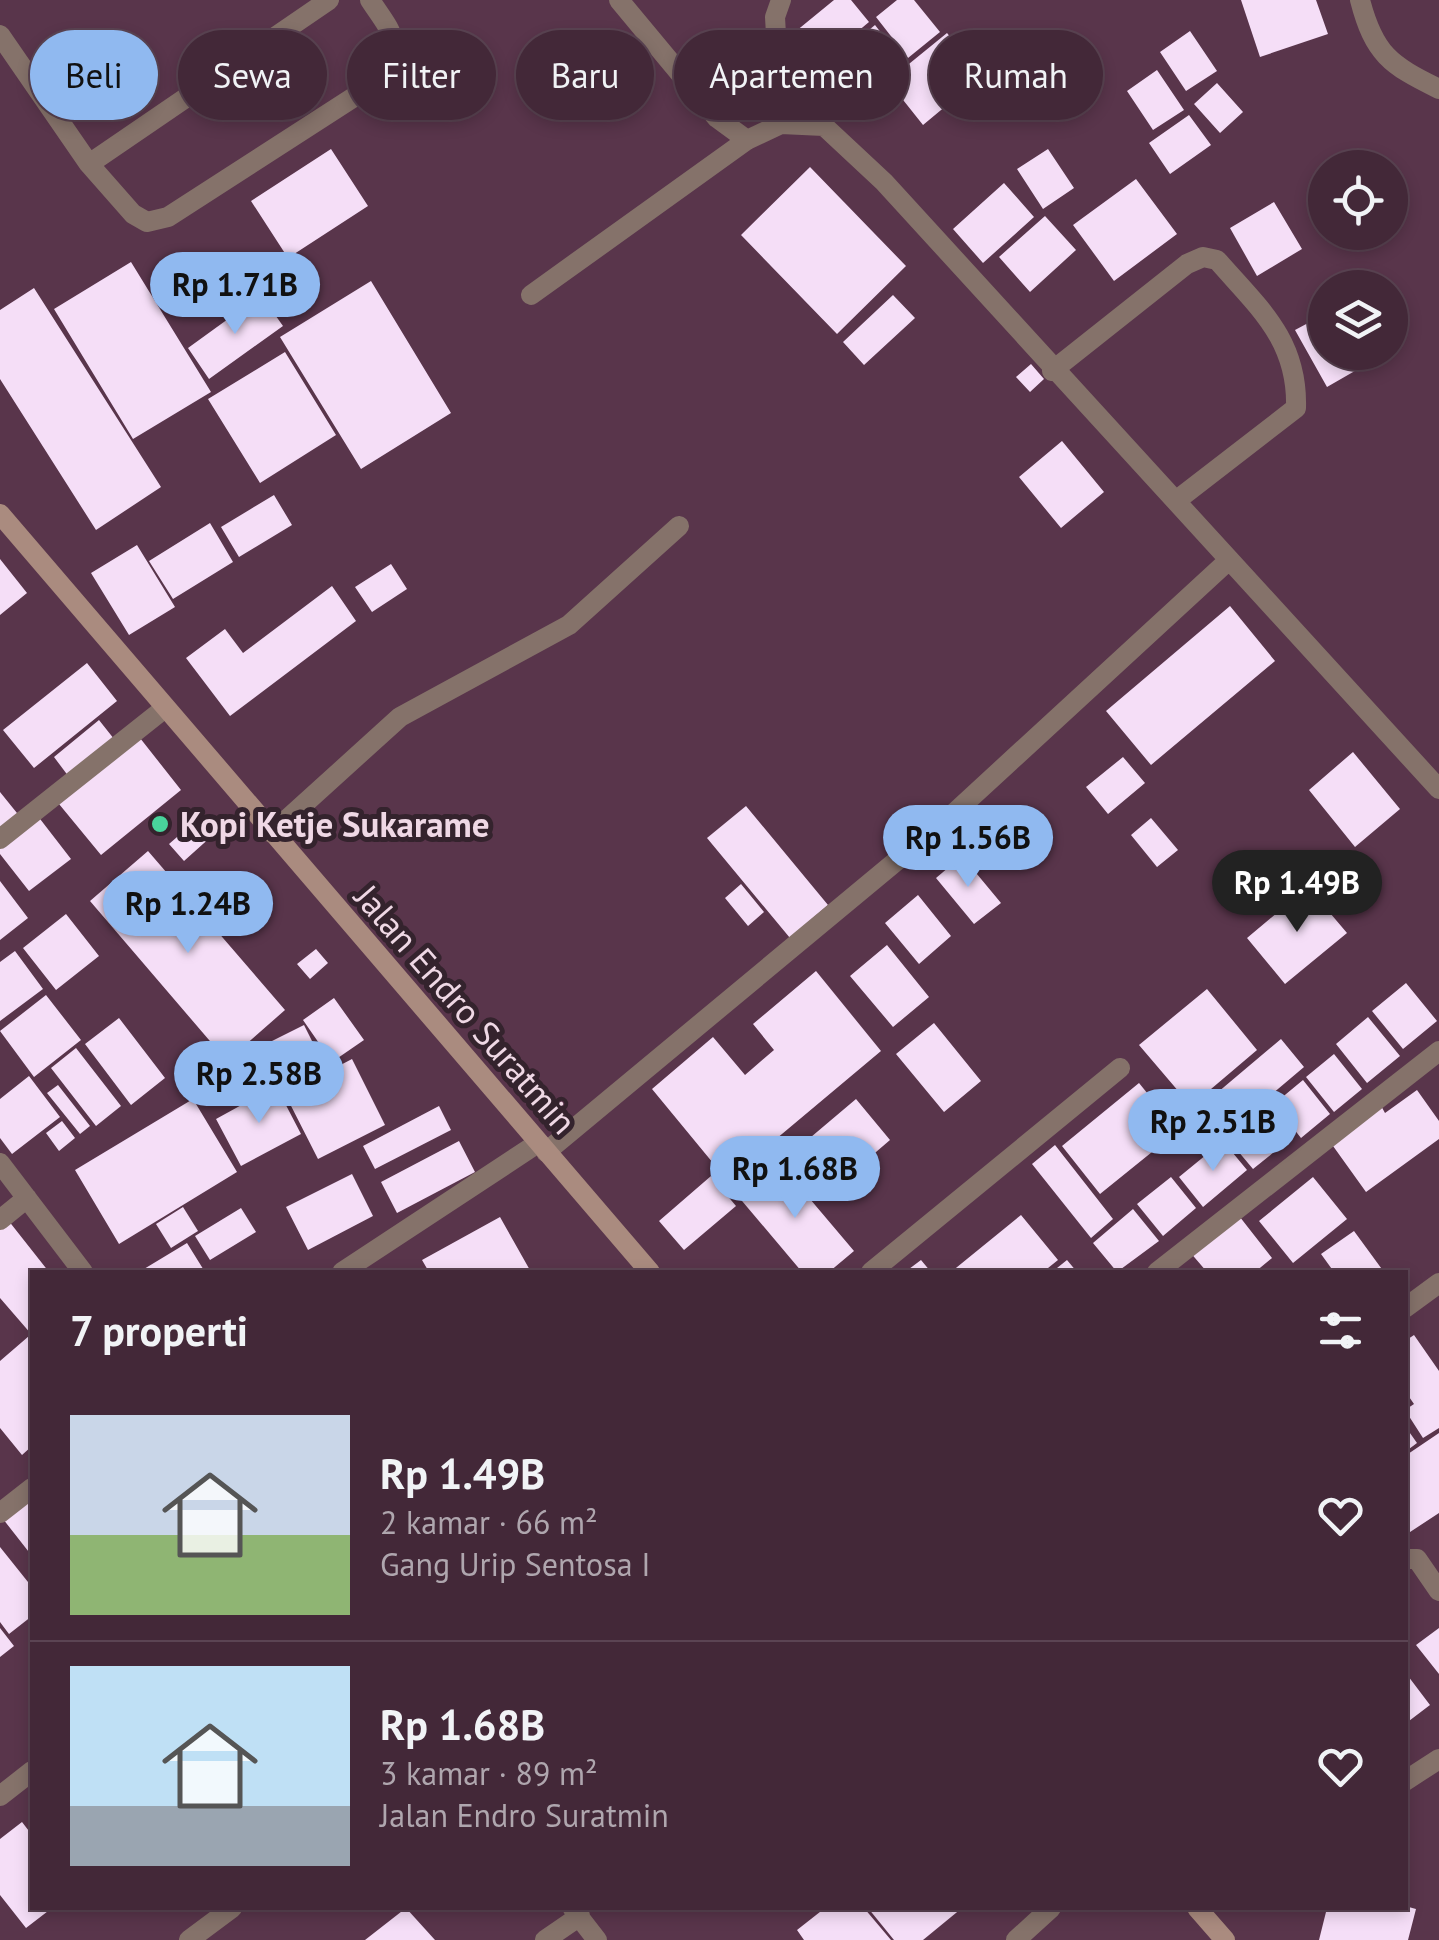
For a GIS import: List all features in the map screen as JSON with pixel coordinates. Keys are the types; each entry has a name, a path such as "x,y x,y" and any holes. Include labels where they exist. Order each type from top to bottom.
{"main road":[{"name":"Jalan Endro Suratmin","path":"0,514 648,1270"},
{"path":"1202,1910 1225,1940"}],"street":[{"path":"90,164 329,0"},
{"path":"0,35 90,164 132,214 147,222 168,217 386,77 396,55 394,37 370,0"},
{"path":"619,0 717,118 747,140"},
{"path":"781,0 775,17 781,124"},
{"path":"1360,0 1370,36 1395,68 1439,89"},
{"path":"531,295 747,140 781,124 824,126 884,182 1052,371 1176,500 1439,789"},
{"path":"1052,371 1187,264 1203,257 1217,260 1285,342 1297,374 1296,408 1176,500"},
{"path":"272,834 400,717 568,625 679,526"},
{"path":"345,1270 542,1147 953,814 1229,560"},
{"path":"0,838 165,708"},
{"path":"1160,1270 1439,1051"},
{"path":"873,1270 1120,1068"},
{"path":"0,1162 81,1270"},
{"path":"0,1220 26,1198"},
{"path":"1408,1306 1439,1283"},
{"path":"0,1513 30,1490"},
{"path":"1408,1559 1418,1558 1439,1591"},
{"path":"1408,1779 1439,1759"},
{"path":"0,1796 30,1773"},
{"path":"189,1940 229,1910"},
{"path":"1016,1940 1049,1910"},
{"path":"545,1940 576,1912 597,1940"}],"building":[{"path":"834,0 851,0 869,22 859,30 797,30"},
{"path":"897,0 914,0 938,30 929,30 929,41 909,57 909,30 886,30 876,17"},
{"path":"1241,0 1316,0 1328,34 1260,57"},
{"path":"1190,31 1217,71 1186,91 1160,52"},
{"path":"929,48 929,120 923,125 909,107 909,64"},
{"path":"1157,70 1184,110 1153,130 1127,91"},
{"path":"1217,83 1243,112 1220,133 1194,104"},
{"path":"1189,115 1211,145 1170,174 1149,143"},
{"path":"331,149 368,206 288,258 251,201"},
{"path":"1048,149 1074,188 1043,209 1017,169"},
{"path":"810,167 906,266 837,334 741,235"},
{"path":"1136,179 1177,234 1114,281 1073,225"},
{"path":"1004,183 1034,217 983,263 953,229"},
{"path":"1274,202 1302,249 1257,276 1230,228"},
{"path":"1045,216 1076,250 1030,292 999,257"},
{"path":"131,262 211,392 133,439 54,309"},
{"path":"371,281 451,413 361,469 280,337"},
{"path":"34,288 161,487 96,530 0,379 0,310"},
{"path":"261,295 283,326 209,379 188,348"},
{"path":"893,295 915,318 864,365 843,342"},
{"path":"1308,323 1308,353 1295,330"},
{"path":"285,352 336,435 260,483 208,399"},
{"path":"1031,364 1044,379 1030,392 1016,377"},
{"path":"1317,370 1357,370 1327,387"},
{"path":"1062,441 1104,492 1061,528 1019,477"},
{"path":"274,495 292,525 239,557 221,527"},
{"path":"210,523 233,562 173,599 149,561"},
{"path":"137,545 175,607 129,635 91,573"},
{"path":"0,559 27,593 0,615"},
{"path":"391,564 407,589 372,612 355,587"},
{"path":"332,586 356,621 230,716 186,658 225,629 243,653"},
{"path":"1230,606 1275,661 1151,765 1106,711"},
{"path":"87,663 117,701 34,768 3,730"},
{"path":"99,720 118,744 72,781 54,757"},
{"path":"140,738 181,790 101,855 59,804"},
{"path":"1353,752 1400,809 1355,847 1309,790"},
{"path":"1123,757 1145,783 1108,814 1086,787"},
{"path":"0,792 21,818 0,834"},
{"path":"746,806 828,905 790,938 707,838"},
{"path":"37,815 71,859 29,891 0,854 0,844"},
{"path":"199,818 213,835 184,861 169,844"},
{"path":"1151,818 1178,850 1157,867 1131,835"},
{"path":"148,851 285,1010 227,1061 90,901"},
{"path":"962,856 1001,903 974,924 936,878"},
{"path":"0,881 28,918 0,940"},
{"path":"741,884 764,912 748,926 725,898"},
{"path":"1308,887 1347,933 1285,984 1247,938"},
{"path":"918,895 951,936 919,964 885,923"},
{"path":"66,914 99,956 56,990 23,948"},
{"path":"887,945 929,997 893,1027 850,976"},
{"path":"316,949 328,963 310,979 297,964"},
{"path":"15,951 43,989 0,1021 0,962"},
{"path":"816,971 881,1051 727,1180 652,1089 713,1037 745,1075 774,1050 753,1024"},
{"path":"1406,983 1437,1021 1403,1049 1372,1011"},
{"path":"1207,989 1257,1050 1191,1106 1139,1045"},
{"path":"46,995 81,1040 34,1077 0,1031"},
{"path":"334,998 364,1040 332,1062 303,1020"},
{"path":"1368,1017 1400,1056 1367,1083 1336,1044"},
{"path":"119,1018 165,1078 131,1105 85,1044"},
{"path":"934,1023 981,1081 944,1112 896,1054"},
{"path":"304,1025 320,1057 261,1087 244,1055"},
{"path":"1281,1039 1304,1067 1202,1153 1179,1125"},
{"path":"76,1048 121,1106 96,1126 51,1068"},
{"path":"1334,1054 1362,1089 1334,1112 1306,1077"},
{"path":"352,1059 385,1125 318,1159 285,1094"},
{"path":"29,1076 60,1117 12,1154 0,1138 0,1099"},
{"path":"1303,1080 1330,1114 1301,1138 1274,1104"},
{"path":"1139,1083 1178,1131 1100,1194 1062,1146"},
{"path":"58,1085 90,1126 80,1134 47,1093"},
{"path":"276,1086 301,1134 241,1166 216,1119"},
{"path":"1417,1090 1439,1121 1439,1139 1366,1192 1328,1139 1379,1102 1385,1113"},
{"path":"193,1099 237,1172 119,1244 75,1170"},
{"path":"856,1099 890,1140 820,1200 785,1159"},
{"path":"1268,1104 1294,1136 1253,1169 1227,1138"},
{"path":"439,1106 451,1130 375,1169 363,1146"},
{"path":"62,1121 75,1138 59,1151 46,1133"},
{"path":"459,1141 475,1172 397,1213 381,1182"},
{"path":"1223,1141 1247,1170 1203,1207 1179,1177"},
{"path":"1055,1145 1113,1219 1091,1238 1032,1164"},
{"path":"777,1160 854,1251 831,1270 800,1270 737,1195"},
{"path":"352,1174 373,1216 308,1250 286,1207"},
{"path":"711,1176 736,1206 684,1250 659,1221"},
{"path":"1171,1177 1196,1208 1163,1236 1137,1204"},
{"path":"1313,1177 1347,1219 1293,1263 1259,1221"},
{"path":"183,1207 198,1231 171,1248 156,1224"},
{"path":"241,1208 256,1232 210,1260 195,1236"},
{"path":"1133,1209 1159,1241 1120,1270 1115,1270 1093,1243"},
{"path":"1236,1212 1272,1258 1257,1270 1205,1270 1189,1251"},
{"path":"1021,1215 1058,1260 1046,1270 953,1270"},
{"path":"500,1217 530,1270 428,1270 422,1260"},
{"path":"8,1220 47,1270 30,1270 30,1333 0,1298 0,1226"},
{"path":"1354,1231 1383,1270 1333,1270 1321,1254"},
{"path":"187,1243 204,1270 142,1270"},
{"path":"921,1260 929,1270 908,1270"},
{"path":"1067,1260 1075,1270 1054,1270"},
{"path":"1414,1335 1439,1371 1439,1428 1423,1438 1408,1415 1408,1408 1414,1404 1408,1395 1408,1339"},
{"path":"29,1336 30,1448 22,1455 0,1428 0,1361"},
{"path":"1408,1430 1417,1443 1408,1450"},
{"path":"1439,1433 1439,1513 1408,1533 1408,1454"},
{"path":"30,1497 30,1553 3,1519"},
{"path":"0,1547 30,1584 30,1618 9,1634 0,1622"},
{"path":"0,1628 14,1646 0,1657"},
{"path":"1439,1628 1439,1674 1416,1645"},
{"path":"1408,1676 1430,1705 1408,1722"},
{"path":"22,1822 30,1832 30,1910 49,1910 26,1928 0,1895 0,1839"},
{"path":"1416,1909 1408,1940 1319,1940 1326,1910"},
{"path":"408,1910 435,1940 365,1940"},
{"path":"822,1910 866,1910 891,1940 804,1940 797,1930"},
{"path":"870,1910 960,1910 923,1940 894,1940"}],"place":[{"name":"Kopi Ketje Sukarame","path":"160,824"}]}
